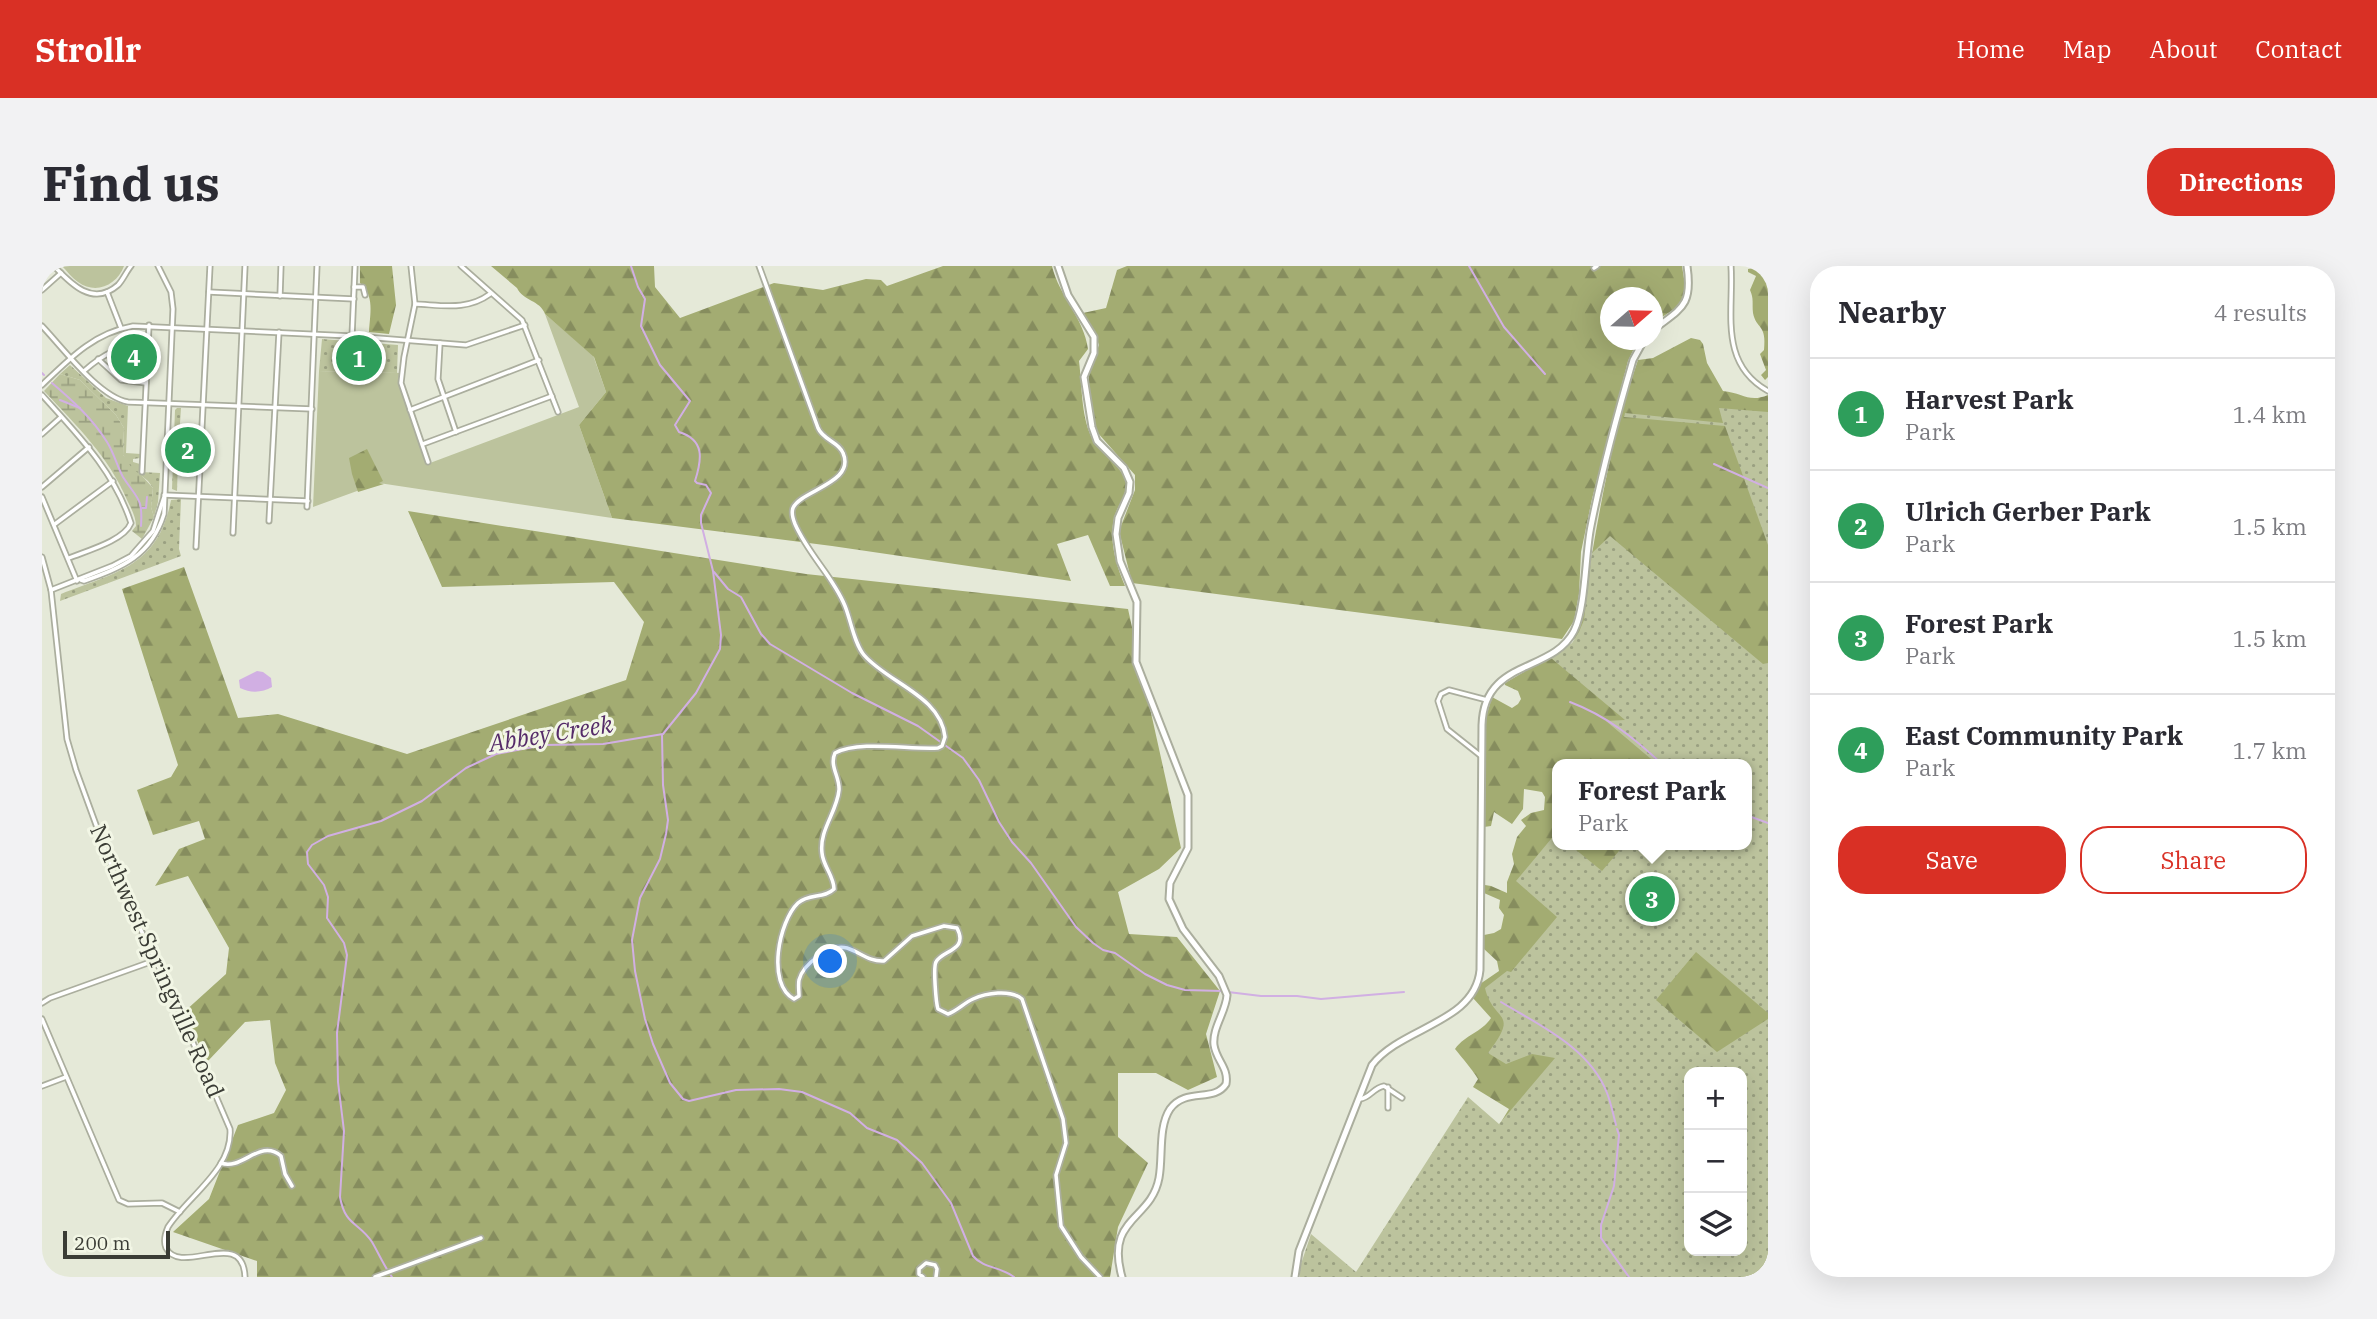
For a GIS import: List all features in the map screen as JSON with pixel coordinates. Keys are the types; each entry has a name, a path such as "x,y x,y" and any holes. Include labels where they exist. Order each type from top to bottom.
{"main road":[{"path":"1058,266 1068,295 1094,337 1094,350 1084,377 1097,441 1124,468 1130,482 1129,493 1115,530 1120,559 1137,606 1136,662 1188,795 1188,848 1170,883 1169,900 1183,929 1219,976 1227,995 1214,1041 1215,1050 1226,1070 1226,1084 1216,1093 1188,1096 1170,1110 1165,1124 1160,1177 1156,1189 1149,1201 1129,1221 1120,1239 1118,1257 1122,1277"},
{"path":"1663,324 1685,304 1689,287 1686,266"},
{"path":"1295,1277 1300,1251 1358,1098 1380,1055 1462,1006 1477,985 1480,970 1483,716 1497,685 1506,677 1558,649 1567,642 1575,629 1588,542 1598,497 1633,360 1638,350"}],"street":[{"path":"54,266 82,291 94,293 107,292 117,285 131,266"},
{"path":"51,590 120,568 143,551 161,524 165,508 173,309 171,292 158,266"},
{"path":"196,547 210,266"},
{"path":"233,533 245,266"},
{"path":"280,296 281,266"},
{"path":"307,508 317,266"},
{"path":"352,336 355,266"},
{"path":"411,266 415,303 401,383 428,462"},
{"path":"461,266 525,325 558,412"},
{"path":"759,266 818,428 825,439 843,451 845,457 843,468 836,478 796,505 792,514 793,520 811,554 844,602 862,653 928,705 938,718 945,737 942,746 938,748 877,747 835,753 833,763 839,792 821,848 824,862 834,881 834,889 827,894 803,899 795,906 780,940 779,978 786,993 794,999 799,996 798,983 802,973 829,950 844,947 867,958 884,961 912,936 950,925 957,928 960,937 956,948 939,958 935,965 938,1009 948,1014 975,998 1004,993 1012,993 1022,999 1063,1119 1066,1136 1056,1175 1061,1226 1081,1257 1100,1277"},
{"path":"1731,266 1730,324 1733,347 1744,368 1768,391"},
{"path":"42,290 61,273"},
{"path":"354,287 363,287 365,295"},
{"path":"107,292 121,328"},
{"path":"209,292 354,299"},
{"path":"415,303 466,306 479,302 490,293"},
{"path":"142,472 149,325"},
{"path":"42,385 88,342 121,328 149,325 466,345 525,325"},
{"path":"42,326 100,388 115,399 312,410"},
{"path":"269,522 279,332"},
{"path":"440,343 438,379 456,432"},
{"path":"84,371 98,359 119,348 148,344"},
{"path":"98,359 121,380 146,383"},
{"path":"409,410 538,360"},
{"path":"42,396 89,446 113,481 131,526 106,544 69,558"},
{"path":"422,444 552,396"},
{"path":"42,434 61,416"},
{"path":"42,487 89,446"},
{"path":"55,524 113,481"},
{"path":"164,495 308,501"},
{"path":"42,497 79,580"},
{"name":"Northwest Springville Road","path":"42,557 51,590 69,749 110,867 156,960 229,1122 230,1143 221,1163 170,1223 164,1237 166,1248 172,1256 186,1260 216,1254 237,1257 245,1277"},
{"path":"1482,758 1447,729 1438,701 1441,694 1449,690 1488,700"},
{"path":"42,1003 156,960"},
{"path":"42,1019 119,1200 128,1204 162,1203 180,1212"},
{"path":"42,1086 66,1077"},
{"path":"1388,1087 1388,1108"},
{"path":"1358,1098 1367,1098 1377,1088 1388,1087 1402,1098"},
{"path":"221,1163 229,1165 265,1150 274,1152 281,1156 286,1177 292,1185"},
{"path":"378,1276 481,1238"},
{"path":"923,1277 919,1274 919,1269 926,1263 935,1265 936,1277"}],"green space":[{"path":"62,266 124,266 111,283 92,288 78,282"},
{"path":"360,266 392,266 396,305 389,334 369,332 370,299 360,283"},
{"path":"491,266 654,266 655,287 680,318 774,283 823,290 866,279 881,280 887,286 943,266 1052,266 1086,338 1088,349 1079,361 1084,409 1091,436 1121,471 1126,483 1114,518 1112,535 1116,561 1125,586 1110,586 1088,535 1057,544 1071,581 832,546 612,518 579,425 606,392 594,357 545,314 543,309 523,296"},
{"path":"1127,266 1682,266 1685,285 1682,304 1663,316 1663,287 1600,287 1600,350 1633,350 1628,361 1592,499 1581,552 1579,594 1574,621 1562,639 1132,583 1119,531 1135,490 1135,475 1097,432 1088,388 1089,373 1099,345 1083,313 1106,308 1117,270"},
{"path":"1768,266 1768,377 1765,380 1761,375 1766,370 1760,354 1764,350 1764,336 1754,318 1750,290 1756,276 1748,272 1748,269"},
{"path":"545,314 593,355 606,392 579,425 612,518 379,483 313,507 319,371 402,373 402,385 430,463 579,407"},
{"path":"1691,338 1700,340 1703,344 1707,363 1723,391 1751,398 1768,395 1768,667 1577,643 1574,638 1585,608 1592,554 1611,456 1638,360 1653,358"},
{"path":"322,339 398,345 397,373 319,371"},
{"path":"70,365 106,398 128,406 126,453 141,454 140,458 133,459 133,462 140,464 141,472 160,473 154,517 151,507 153,488 123,455 124,428 116,415 80,380 60,374"},
{"path":"60,374 80,380 116,415 124,428 123,455 153,488 151,507 154,517 142,539 132,531 136,526 134,516 111,470 91,442 44,391"},
{"path":"177,408 181,408 179,439 198,440 197,461 178,461 177,491 172,489"},
{"path":"1719,408 1768,412 1768,545 1725,426 1624,417 1625,413 1723,423"},
{"path":"367,449 383,481 379,483 384,484 358,492 349,458"},
{"path":"181,499 181,556 60,601 61,594 132,564 156,540 165,522 171,500"},
{"path":"408,511 806,574 1128,609 1181,848 1159,869 1118,892 1129,934 1177,937 1220,991 1206,1034 1217,1077 1188,1090 1156,1073 1118,1073 1118,1137 1148,1163 1118,1227 1110,1277 257,1277 257,1261 173,1232 209,1199 238,1125 274,1113 286,1090 275,1063 270,1020 245,1022 207,1062 184,1012 226,974 229,948 188,876 155,886 179,849 205,839 199,821 153,835 137,790 171,777 178,765 122,589 184,567 238,718 278,714 407,754 626,680 644,622 614,582 442,587"},
{"path":"1610,536 1763,664 1768,663 1768,1013 1696,952 1656,1000 1717,1052 1768,1019 1768,1277 1300,1277 1300,1267 1311,1234 1356,1272 1468,1097 1499,1124 1555,1058 1532,1054 1506,1064 1488,1053 1503,1030 1504,1023 1485,988 1507,971 1511,972 1557,917 1516,881 1552,838 1552,850 1576,850 1602,871 1620,850 1752,850 1752,759 1651,759 1606,721 1625,720 1551,658 1572,643 1584,620 1592,553"},
{"path":"1561,650 1568,657 1768,683 1768,1277 1406,1277 1509,1109 1473,1087 1478,1079 1455,1049 1491,1018 1473,998 1480,984 1499,971 1497,961 1484,949 1484,935 1501,929 1504,915 1499,908 1500,900 1484,893 1485,885 1507,893 1507,882 1514,864 1512,854 1517,837 1526,826 1521,820 1531,813 1544,810 1545,797 1542,792 1524,789 1523,809 1512,824 1494,812 1491,826 1484,827 1486,717 1492,697 1512,708 1521,699 1518,691 1505,683"}],"shaded area":[{"path":"257,671 271,678 272,687 256,692 240,688 239,680"}],"waterway":[{"name":"Abbey Creek","path":"392,1277 372,1242 345,1213 340,1197 344,1131 338,1082 337,1033 347,955 344,943 327,918 328,897 324,885 308,864 307,852 312,845 328,836 381,821 422,801 466,768 496,754 544,745 603,744 663,734 696,693 720,649 721,635 713,571 701,523 701,515 711,493 706,485 695,481 700,458 697,445 679,432 675,425 690,401 660,365 641,326 645,299 631,266"},
{"path":"1469,266 1504,327 1545,374"},
{"path":"52,383 89,418 107,442 123,477 138,499 141,526"},
{"path":"60,400 80,408"},
{"path":"1714,464 1768,488"},
{"path":"142,508 146,508 147,497"},
{"path":"714,572 728,589 741,597 761,634 770,644 852,693 918,726 963,758 979,780 1012,842 1031,863 1076,927 1093,943 1103,950 1115,953 1145,974 1167,985 1185,990 1222,991"},
{"path":"1570,702 1619,728 1656,759"},
{"path":"662,735 663,785 668,820 666,834 660,859 640,898 632,940 645,1019 670,1083 683,1099 689,1101 736,1090 779,1089 802,1092 850,1113 867,1128 897,1140 922,1163 951,1203 973,1256 982,1263 1014,1277"},
{"path":"1752,817 1768,823"},
{"path":"1228,992 1321,999 1404,992"},
{"path":"1501,1002 1562,1039 1589,1063 1607,1093 1616,1125"},
{"path":"1617,1129 1619,1135 1614,1186 1601,1225 1601,1238 1629,1277"}],"place":[{"name":"East Community Park","path":"134,357"},
{"name":"Harvest Park","path":"359,358"},
{"name":"Ulrich Gerber Park","path":"188,450"},
{"name":"Forest Park","path":"1652,899"}]}
